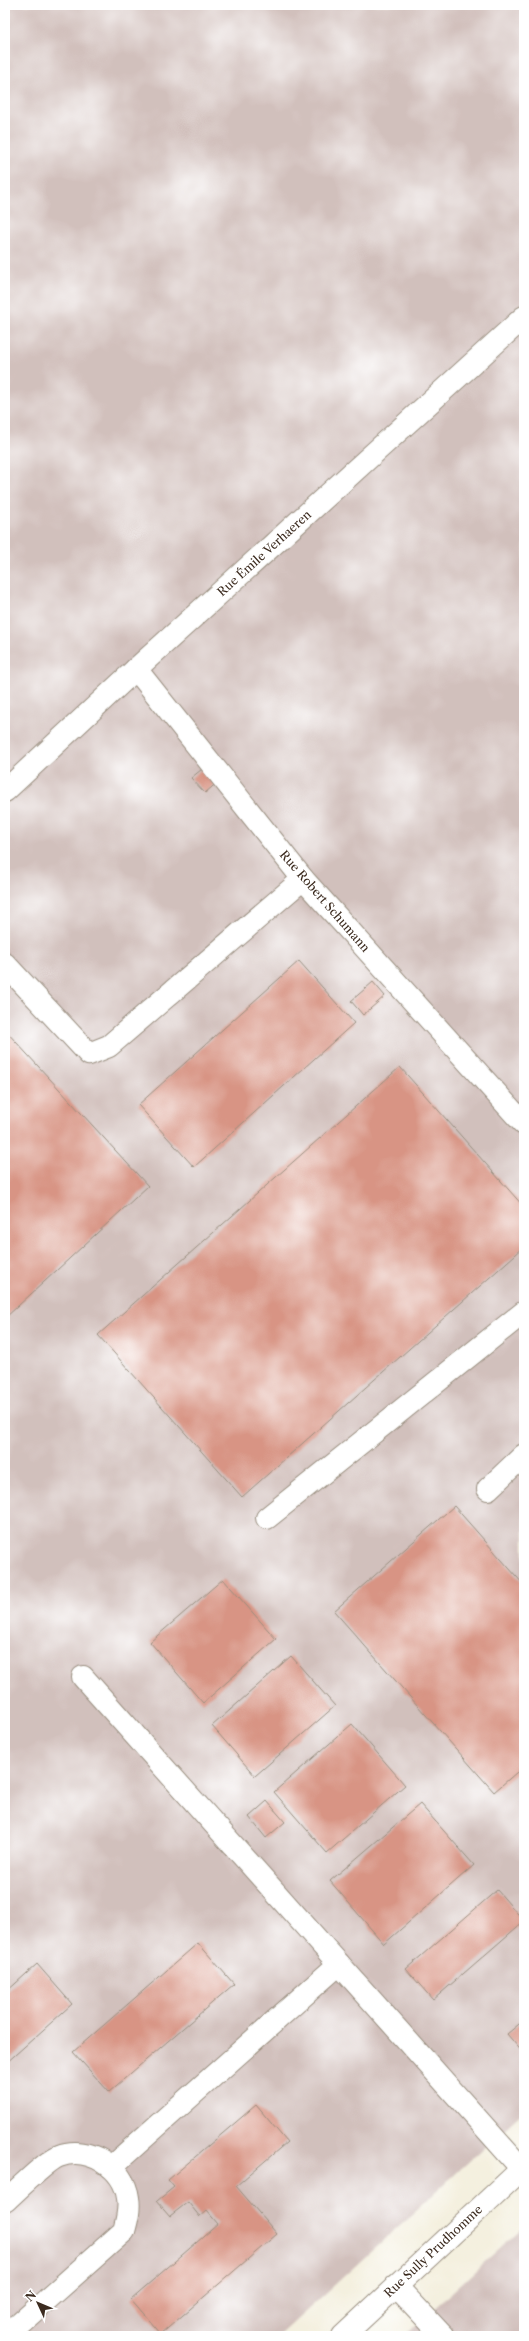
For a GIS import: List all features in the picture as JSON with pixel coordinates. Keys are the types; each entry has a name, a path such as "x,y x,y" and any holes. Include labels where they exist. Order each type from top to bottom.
{"street":[{"name":"Rue Émile Verhaeren","path":"5,791 136,669 524,317"},
{"name":"Rue Robert Schumann","path":"136,669 303,878 524,1124"},
{"path":"5,964 89,1054 109,1046 303,878"},
{"path":"268,1518 524,1312"},
{"path":"488,1489 524,1455"},
{"path":"83,1677 523,2168"},
{"path":"111,2167 339,1964"},
{"path":"5,2200 58,2156 77,2153 95,2157 111,2167 122,2181 128,2197 129,2214 124,2231 6,2336"},
{"name":"Rue Sully Prudhomme","path":"343,2336 523,2168"},
{"path":"396,2286 443,2336"}],"shaded area":[{"path":"5,5 524,5 524,2111 279,2336 5,2336"},
{"path":"524,2226 524,2336 404,2336"}],"building":[{"path":"207,765 220,780 205,793 191,778"},
{"path":"299,961 354,1023 194,1167 138,1105"},
{"path":"373,982 385,996 363,1015 351,1001"},
{"path":"5,1030 148,1186 5,1318"},
{"path":"400,1067 524,1207 524,1247 242,1497 98,1335"},
{"path":"454,1506 524,1585 524,1766 494,1792 334,1611"},
{"path":"223,1579 276,1639 203,1703 150,1642"},
{"path":"291,1656 335,1706 255,1776 212,1726"},
{"path":"352,1724 405,1785 327,1853 274,1792"},
{"path":"267,1801 285,1822 266,1838 249,1817"},
{"path":"420,1804 474,1865 384,1944 330,1881"},
{"path":"497,1890 524,1921 433,2000 406,1969"},
{"path":"198,1943 234,1984 109,2092 73,2052"},
{"path":"37,1964 72,2004 5,2064 5,1993"},
{"path":"524,2020 524,2054 507,2034"},
{"path":"256,2105 287,2142 236,2186 277,2234 161,2334 131,2299 218,2224 207,2211 200,2217 188,2202 170,2216 157,2201 174,2187 168,2180"}]}
